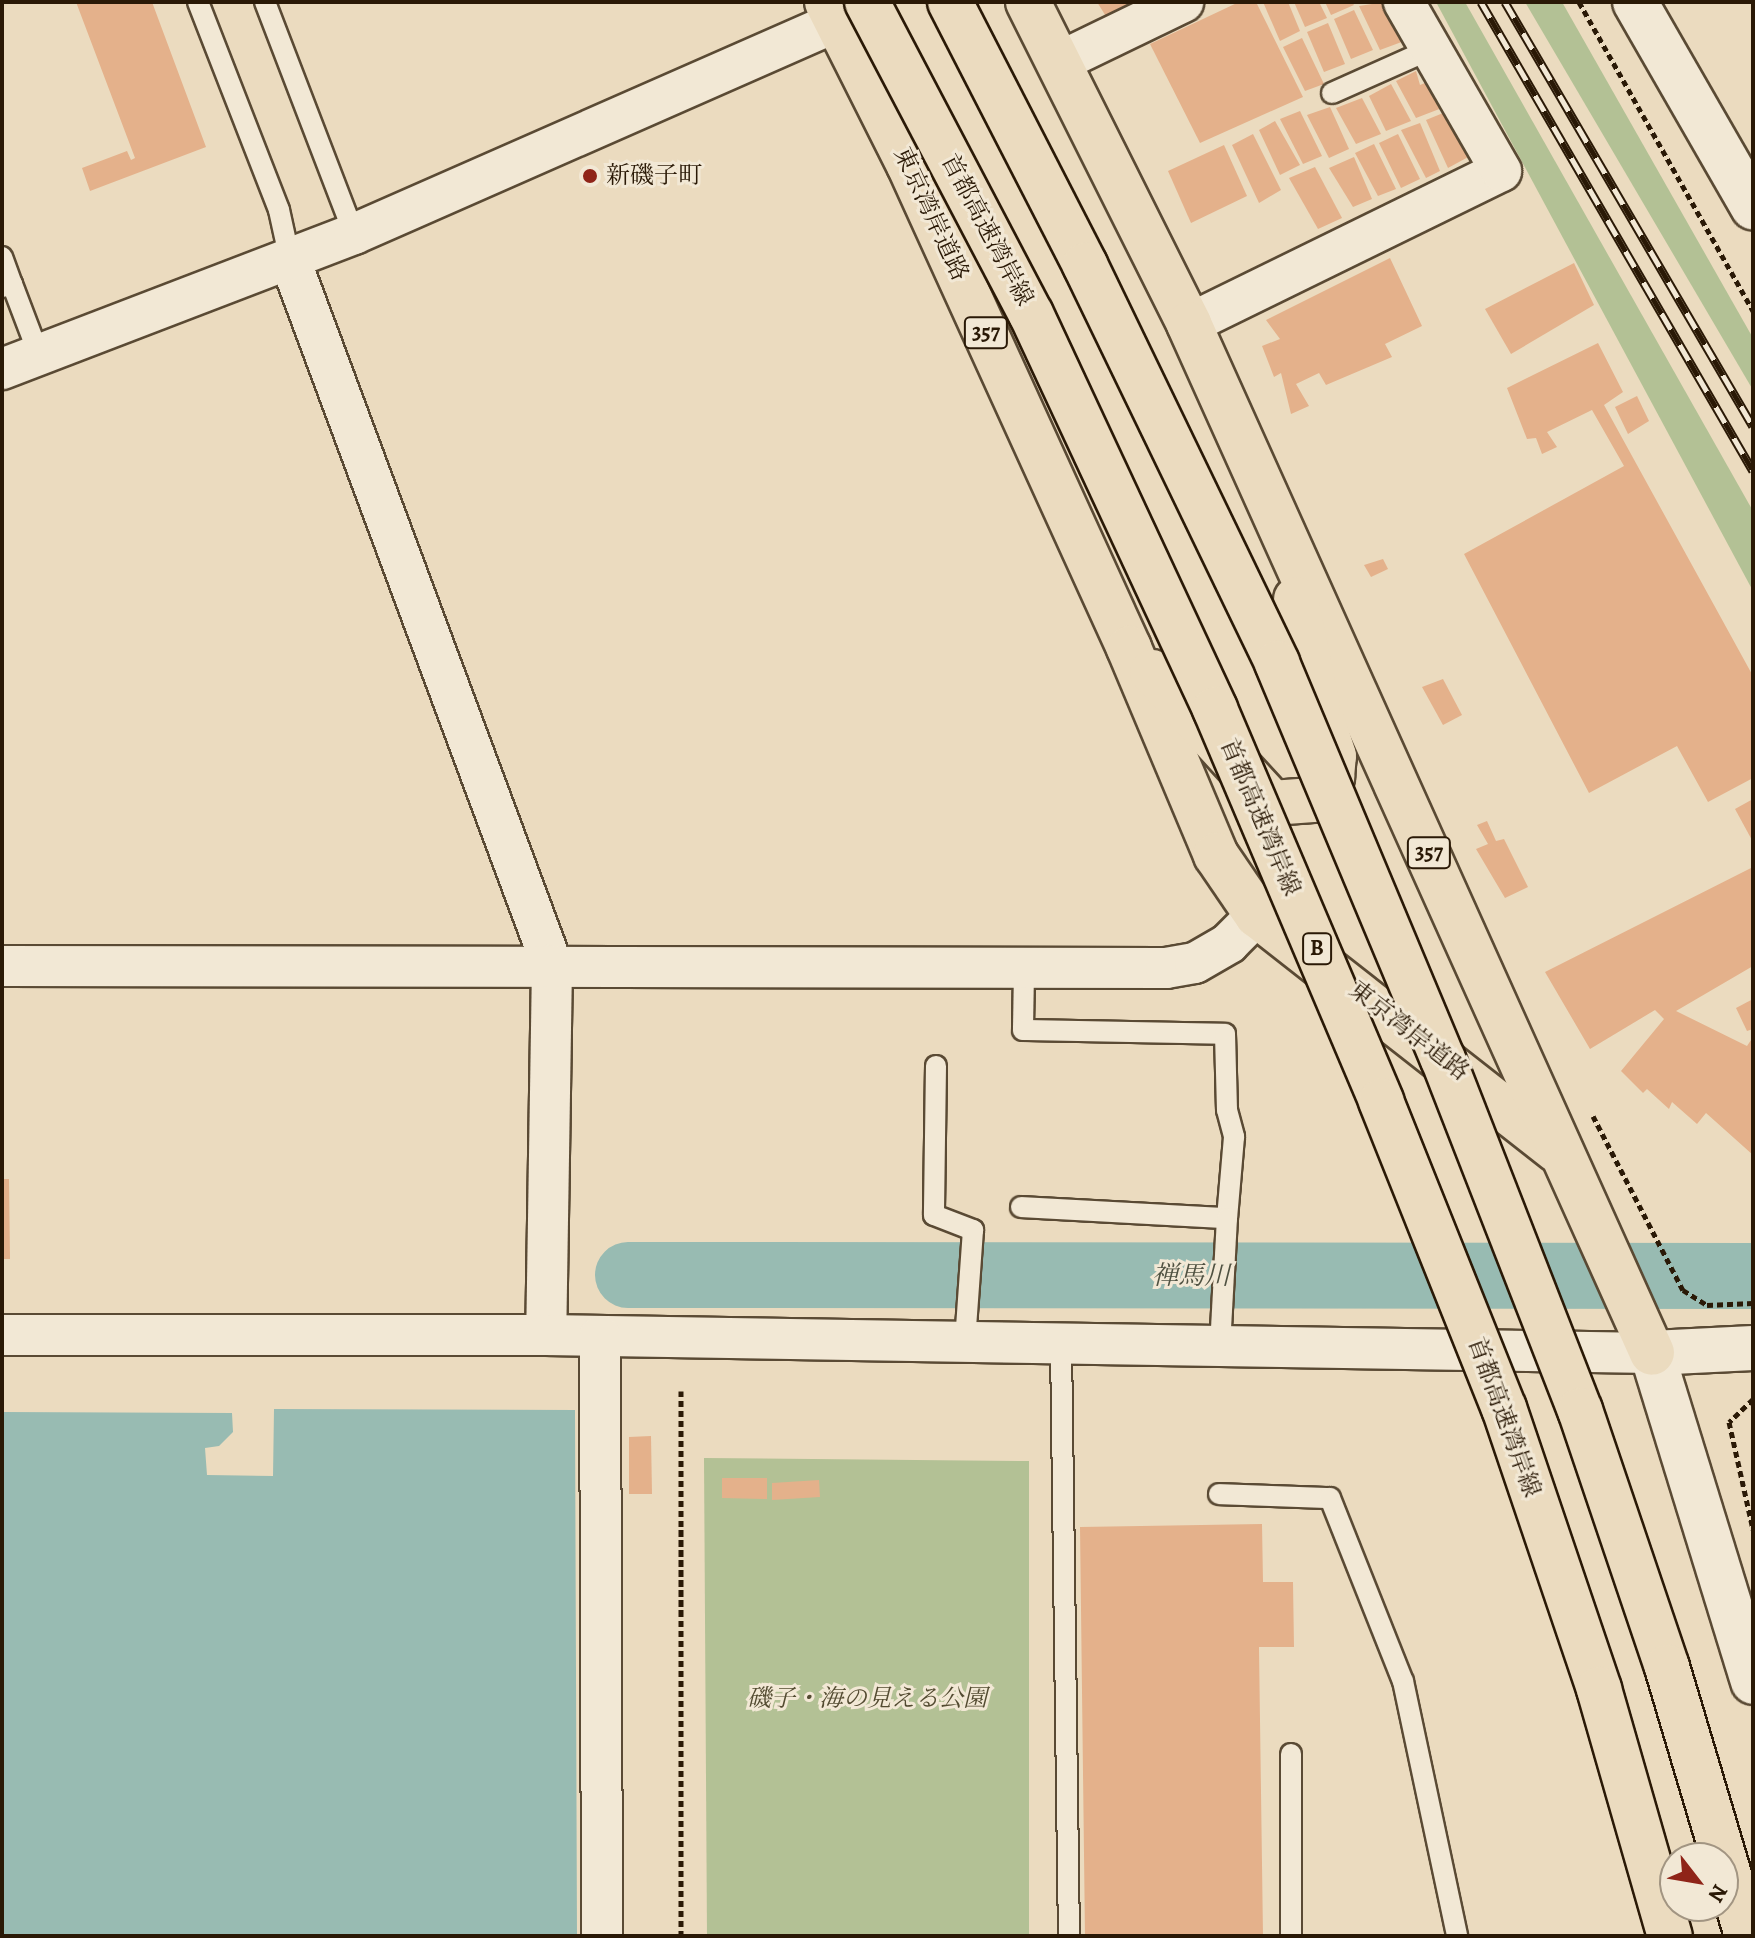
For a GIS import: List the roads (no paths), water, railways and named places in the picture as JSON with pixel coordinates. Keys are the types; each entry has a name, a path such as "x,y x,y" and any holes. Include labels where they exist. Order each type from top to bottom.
{"highway":[{"path":"950,2 1085,265 1277,663 1443,1059 1580,1410 1667,1667 1747,1936"},
{"name":"東京湾岸道路","path":"1028,2 1189,324 1624,1280 1652,1353"},
{"name":"東京湾岸道路","path":"844,8 1129,648 1216,855 1257,915 1565,1156"},
{"name":"首都高速湾岸線","path":"844,8 1038,328 1215,709 1375,1087 1504,1408 1599,1689 1670,1936"},
{"name":"東京湾岸道路","path":"1129,648 1272,803 1313,800 1332,777 1334,756 1318,707 1296,600 1292,549"}],"street":[{"path":"1059,62 1183,2"},
{"path":"1189,324 1501,171 1404,2"},
{"path":"2,369 354,234 844,8"},
{"path":"1653,10 1753,207"},
{"path":"290,260 552,965 546,1335"},
{"path":"2,966 552,965 1024,971 1195,963 1229,943 1257,915"},
{"path":"2,1335 546,1335 1652,1353 1753,1348"},
{"path":"600,1336 602,1936"},
{"path":"1652,1353 1753,1682"}],"lane":[{"path":"198,2 279,210 290,260"},
{"path":"265,2 354,234"},
{"path":"1332,93 1431,49"},
{"path":"2,257 7,286 39,355"},
{"path":"1024,971 1023,1030 1225,1034 1227,1110 1234,1137 1220,1345"},
{"path":"936,1066 934,1215 973,1230 965,1340"},
{"path":"1021,1207 1227,1220"},
{"path":"1061,1344 1069,1936"},
{"path":"1219,1494 1330,1498 1403,1681 1457,1936"},
{"path":"1291,1754 1291,1936"}],"water":[{"path":"274,1409 575,1410 577,1936 2,1936 2,1412 232,1413 233,1432 219,1446 205,1448 207,1475 273,1476"}],"waterway":[{"name":"禅馬川","path":"628,1275 1753,1276"}],"railway":[{"path":"1481,2 1753,471"},
{"path":"1505,2 1753,426"}],"place":[{"name":"新磯子町","path":"590,176"}],"park label":[{"name":"磯子・海の見える公園","path":"867,1699"}]}
